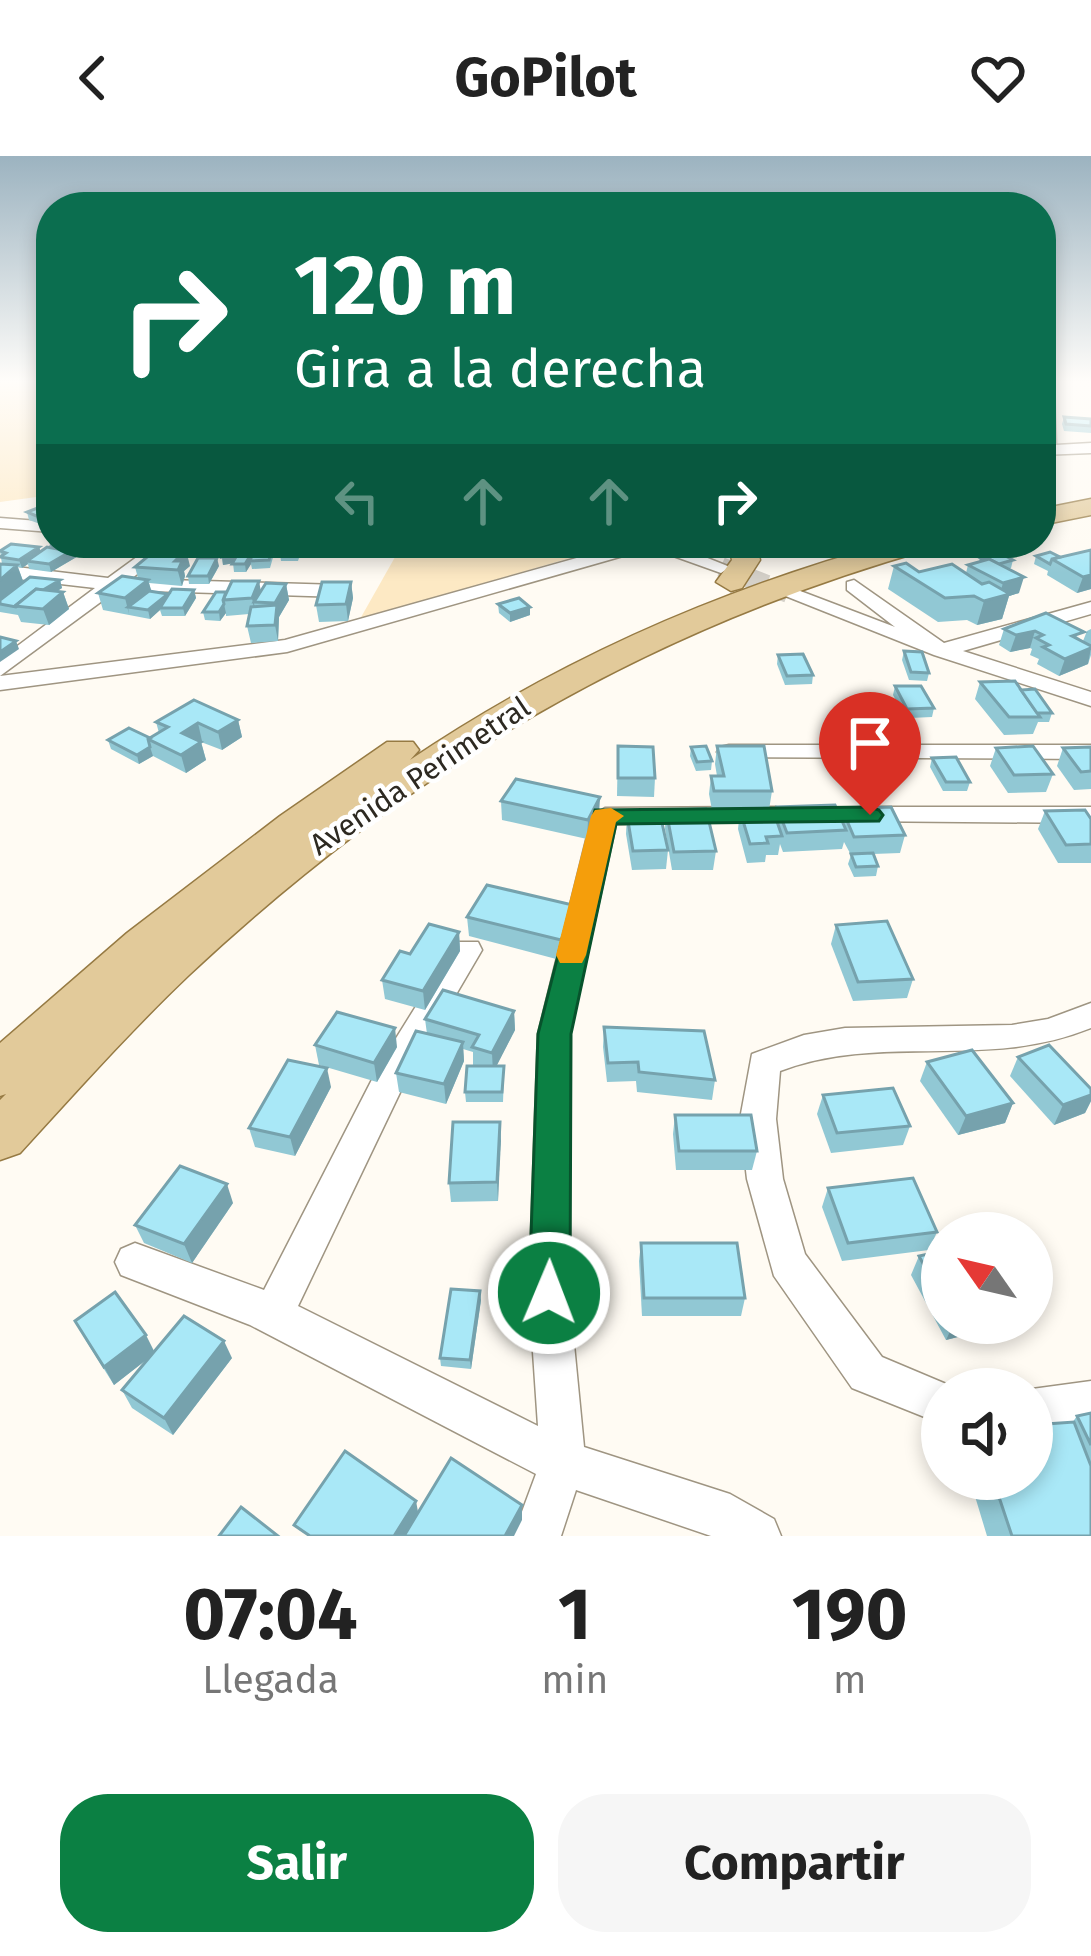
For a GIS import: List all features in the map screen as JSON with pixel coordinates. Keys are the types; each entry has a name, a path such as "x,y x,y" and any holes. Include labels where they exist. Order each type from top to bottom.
{"main road":[{"path":"1056,500 1091,494"},
{"path":"1056,514 1091,507"},
{"path":"726,575 744,568 743,558"},
{"name":"Avenida Perimetral","path":"0,1075 156,930 291,824 399,751 510,683 726,575 793,558"},
{"name":"Avenida Perimetral","path":"0,1136 192,946 323,840 428,765 536,696 653,636 784,573 852,558"},
{"path":"784,573 854,586 873,567 891,558"}],"street":[{"path":"1056,450 1091,448"},
{"path":"0,523 36,526"},
{"path":"0,669 146,558"},
{"path":"0,683 286,646 598,558"},
{"path":"686,558 726,575"},
{"path":"0,572 109,584 340,591"},
{"path":"784,573 941,652 1091,699"},
{"path":"854,586 941,652"},
{"path":"941,652 1088,611"},
{"path":"726,752 1091,752"},
{"path":"537,1536 563,1463 549,1293 554,1034 604,816 1091,815"},
{"path":"273,1315 392,1074 467,950"},
{"path":"921,1394 867,1373 788,1263 765,1180 758,1119 764,1063 798,1046 848,1040 1002,1040 1058,1032 1091,1015"},
{"path":"135,1262 273,1315 563,1463 712,1511 758,1536"},
{"path":"1053,1408 1091,1403"}],"shaded area":[{"path":"0,444 36,444 36,497 0,502"},
{"path":"395,558 570,558 360,619"}],"building":[{"path":"11,544 36,547 19,560 0,557 6,553 0,551"},
{"path":"1091,550 1091,575 1083,577 1052,559"},
{"path":"36,555 59,558 49,564 27,561"},
{"path":"146,558 182,561 178,570 135,567"},
{"path":"198,558 217,558 208,576 188,576"},
{"path":"980,558 1013,560 999,564"},
{"path":"989,559 1024,577 1003,583 968,565"},
{"path":"906,563 919,572 952,564 982,584 989,582 1010,594 984,601 974,596 945,598 894,566"},
{"path":"0,564 17,565 0,580"},
{"path":"122,576 148,580 125,598 98,593"},
{"path":"30,577 60,580 36,589 16,607 0,604 0,600"},
{"path":"232,581 259,581 252,598 223,600"},
{"path":"322,582 351,582 346,604 316,605"},
{"path":"266,583 286,584 275,603 254,602"},
{"path":"36,589 63,592 43,609 15,606"},
{"path":"172,589 194,590 183,608 160,608"},
{"path":"149,591 168,594 148,610 128,607"},
{"path":"216,592 226,592 219,612 203,612"},
{"path":"519,598 530,607 510,613 498,604"},
{"path":"277,605 275,625 247,626 251,607"},
{"path":"1046,613 1084,632 1072,636 1091,648 1065,659 1043,647 1049,645 1036,638 1043,635 1035,631 1016,635 1004,629"},
{"path":"0,637 16,641 0,652"},
{"path":"904,651 922,652 929,673 911,672"},
{"path":"803,654 813,675 787,676 778,655"},
{"path":"1015,681 1040,717 1009,717 980,682"},
{"path":"895,686 921,686 934,708 907,709"},
{"path":"1035,689 1052,713 1037,713 1021,690"},
{"path":"194,700 238,720 218,732 198,723 182,733 201,742 181,755 148,739 168,727 156,722"},
{"path":"881,706 904,706 915,728 892,728"},
{"path":"129,728 150,738 150,747 137,755 108,740"},
{"path":"618,746 653,747 655,778 618,778"},
{"path":"706,746 712,761 697,762 691,747"},
{"path":"717,746 764,746 772,791 714,791 711,776 724,776"},
{"path":"1033,746 1053,774 1014,775 996,748"},
{"path":"1091,747 1091,771 1081,772 1063,748"},
{"path":"956,757 970,782 946,782 932,758"},
{"path":"516,779 600,797 588,820 501,801"},
{"path":"835,805 846,830 787,833 777,807"},
{"path":"891,807 905,835 854,837 842,809"},
{"path":"706,809 716,851 674,852 666,810"},
{"path":"773,810 782,836 750,844 740,811"},
{"path":"1085,810 1091,819 1091,844 1066,845 1045,811"},
{"path":"660,814 668,850 633,851 627,815"},
{"path":"873,853 878,866 856,867 851,854"},
{"path":"487,885 577,906 561,940 467,917"},
{"path":"887,921 913,979 858,982 836,925"},
{"path":"429,924 459,932 423,991 382,980 400,951 410,954"},
{"path":"443,990 514,1011 492,1053 472,1047 479,1035 425,1019"},
{"path":"337,1012 395,1028 374,1063 315,1045"},
{"path":"604,1027 704,1031 715,1080 639,1072 638,1062 608,1063"},
{"path":"416,1031 463,1042 444,1084 396,1073"},
{"path":"1049,1045 1091,1089 1091,1095 1063,1105 1018,1057"},
{"path":"972,1050 1013,1103 966,1116 927,1062"},
{"path":"288,1060 327,1068 290,1137 249,1128"},
{"path":"467,1066 504,1066 502,1092 465,1092"},
{"path":"893,1088 910,1126 837,1133 823,1095"},
{"path":"675,1115 751,1115 757,1151 679,1151"},
{"path":"453,1122 500,1122 497,1182 449,1183"},
{"path":"180,1166 227,1184 184,1244 135,1225"},
{"path":"913,1178 928,1212 921,1212 921,1234 848,1243 828,1188"},
{"path":"641,1243 737,1243 745,1298 644,1298"},
{"path":"451,1289 480,1291 470,1360 440,1358"},
{"path":"115,1292 146,1335 104,1367 75,1321"},
{"path":"184,1316 224,1341 164,1418 122,1390"},
{"path":"1091,1413 1091,1445 1077,1416"},
{"path":"1074,1422 1091,1466 1091,1536 1012,1536 1000,1500 1053,1500 1053,1424"},
{"path":"345,1451 416,1501 394,1536 310,1536 294,1525"},
{"path":"451,1458 522,1505 505,1536 404,1536"},
{"path":"241,1507 278,1536 219,1536"}],"tunnel":[{"path":"721,567 788,593"}],"slow traffic":[{"path":"571,955 604,816 611,816"}],"route":[{"path":"549,1293 554,1034 604,816 870,815"}]}
